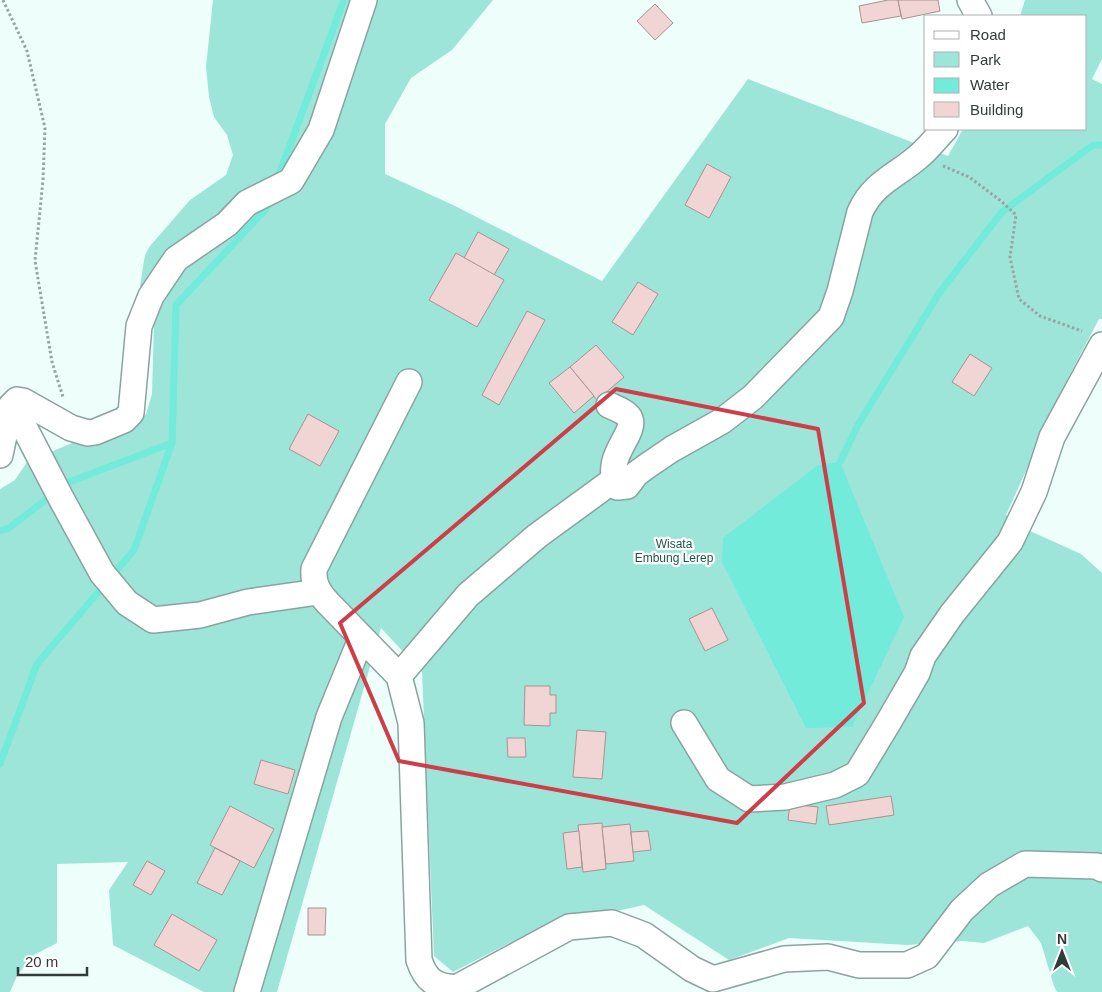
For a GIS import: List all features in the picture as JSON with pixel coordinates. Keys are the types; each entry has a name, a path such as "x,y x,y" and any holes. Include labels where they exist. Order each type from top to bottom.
{"street":[{"path":"0,455 9,412 13,403 17,400 23,401 71,428 88,432 95,432 124,420 131,413 139,326 151,296 176,259 227,224 247,203 291,182 321,130 364,0"},
{"path":"970,0 978,15"},
{"path":"609,405 627,415 632,424 631,430 617,450 614,470 615,479 618,487 622,488 627,486 636,474 647,466 672,449 722,421 753,397 830,317 840,291 860,212 865,200 875,189 918,157 944,130"},
{"path":"684,723 718,779 749,799 785,797 835,786 857,774 912,681 923,656 952,614 1010,542 1034,492 1052,437 1094,338"},
{"path":"409,382 314,569 313,581 318,592 361,639 399,676 411,723 419,960 423,973 440,986 456,988 570,927 612,923 644,935 692,969 713,979 784,959 828,957 859,965 908,965 927,956 962,910 989,885 1025,864 1097,866 1102,869"},
{"path":"9,412 22,423 102,573 127,603 153,620 200,615 248,602 318,592"},
{"path":"399,676 468,595 537,536 615,479"},
{"path":"247,992 329,717 361,639"}],"path":[{"path":"2,0 27,51 45,128 43,180 35,261 52,362 66,404"},
{"path":"918,157 970,177 1016,215 1010,257 1019,299 1040,316 1094,338"}],"highlighted area":[{"path":"616,389 818,429 864,703 737,823 399,761 340,623"}],"green space":[{"name":"Wisata Embung Lerep","path":"213,0 493,0 452,50 411,78 385,124 385,174 453,205 602,281 748,79 948,156 962,130 1087,130 1087,15 1020,15 1025,0 1102,0 1102,59 1092,79 1102,84 1102,319 1099,319 1069,376 1006,515 1030,531 1081,554 1102,573 1102,992 1057,992 1041,943 1028,926 984,943 962,941 907,945 789,938 729,960 644,905 539,928 453,972 434,956 422,672 381,628 277,992 204,992 113,945 109,890 128,862 57,864 57,943 32,956 17,976 10,992 0,992 0,489 15,480 27,462 77,441 99,441 120,436 140,423 146,414 152,394 154,323 140,286 145,255 150,246 190,200 226,175 233,155 227,135 214,117 209,97 206,67"}],"water":[{"path":"840,462 904,617 852,727 806,728 722,562 723,538 818,465"}],"building":[{"path":"888,0 898,0 901,16 862,23 859,6"},
{"path":"898,0 938,0 940,11 902,19"},
{"path":"655,4 673,23 655,40 637,21"},
{"path":"707,164 731,177 709,218 685,205"},
{"path":"478,232 509,249 494,275 464,258"},
{"path":"456,253 504,280 477,327 429,300"},
{"path":"638,282 658,294 633,335 612,322"},
{"path":"527,311 545,320 499,405 482,395"},
{"path":"596,345 624,377 597,400 570,367"},
{"path":"970,354 992,368 974,396 952,382"},
{"path":"570,367 594,396 574,413 549,383"},
{"path":"308,414 339,431 320,466 289,449"},
{"path":"712,608 728,640 705,651 689,619"},
{"path":"525,686 550,686 550,695 556,695 556,713 550,713 550,726 524,725"},
{"path":"577,730 606,732 602,779 573,777"},
{"path":"507,738 525,738 526,757 508,757"},
{"path":"261,760 295,770 288,794 254,784"},
{"path":"891,796 894,815 829,825 826,806"},
{"path":"790,804 818,807 816,824 788,820"},
{"path":"230,806 274,829 254,868 210,845"},
{"path":"602,823 606,869 583,872 578,825"},
{"path":"630,824 634,861 606,864 602,827"},
{"path":"579,831 582,867 567,869 563,833"},
{"path":"648,831 651,850 633,852 631,832"},
{"path":"215,848 240,861 222,895 197,883"},
{"path":"147,861 165,871 151,895 133,885"},
{"path":"308,908 326,908 325,935 308,935"},
{"path":"172,914 217,940 199,971 154,945"}],"waterway":[{"path":"277,180 344,0"},
{"path":"840,462 859,423 940,292 1002,212 1093,145 1102,145"},
{"path":"0,531 9,528 69,482 172,443 176,305 266,209 269,200"},
{"path":"0,764 37,664 134,550 172,443"}]}
